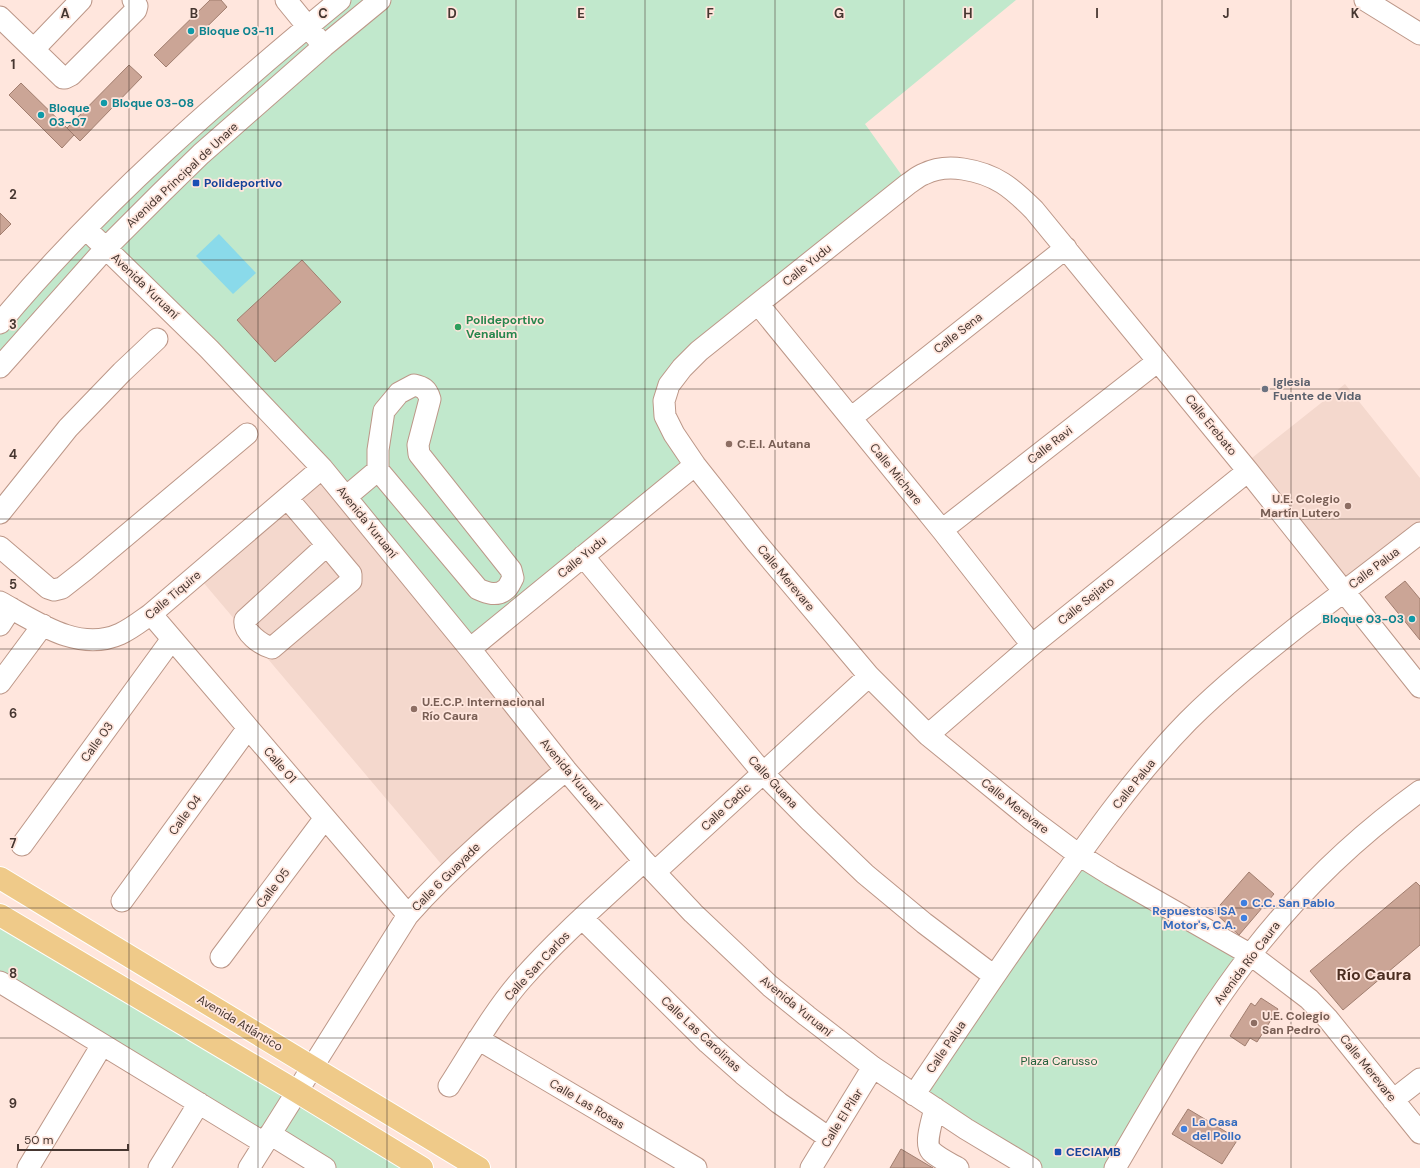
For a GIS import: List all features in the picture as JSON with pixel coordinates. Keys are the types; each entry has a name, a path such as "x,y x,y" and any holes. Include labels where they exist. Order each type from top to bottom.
{"main road":[{"name":"Avenida Atlántico","path":"0,878 479,1168"},
{"path":"0,915 296,1091 422,1168"}],"street":[{"path":"34,49 81,0"},
{"path":"0,17 63,78 65,78 71,75 136,10 137,6 133,0"},
{"path":"286,0 324,46"},
{"path":"0,323 34,284 86,229 159,157 308,26 340,0"},
{"name":"Avenida Principal de Unare","path":"0,367 106,248 201,154 324,46 380,0"},
{"path":"1365,0 1420,34"},
{"name":"Calle Yudu","path":"665,416 664,401 669,385 682,368 700,351 902,189 923,174 939,169 958,168 989,175"},
{"name":"Calle Erebato","path":"989,175 1002,182 1018,194 1034,210 1066,248 1248,471 1420,687"},
{"name":"Avenida Yuruaní","path":"86,229 203,343 322,468 470,648 566,770 649,866 693,913 765,981 807,1016 874,1067 966,1129 1031,1168"},
{"name":"Calle Sena","path":"851,418 1066,248"},
{"name":"Calle Michare","path":"758,304 942,530 1032,645"},
{"path":"0,513 68,428 116,377 157,338"},
{"name":"Calle Ravi","path":"942,530 1158,360"},
{"path":"346,497 378,470 378,450 384,411 399,393 414,385 423,387 428,391 430,399 418,446 419,454 511,570 513,578 507,589 494,594 486,593 478,589 378,470"},
{"name":"Calle Merevare","path":"665,416 674,434 695,465 756,542 869,676 928,735 1032,820 1078,855 1251,954 1309,999 1328,1019 1420,1133"},
{"path":"0,547 48,588 54,590 62,588 247,434"},
{"name":"Calle Yudu","path":"470,648 695,465"},
{"name":"Calle Tiquire","path":"4,612 43,625 60,634 79,639 100,640 120,634 151,614 322,468"},
{"name":"Calle Sejiato","path":"928,735 1032,645 1248,471"},
{"path":"287,498 327,545 350,574 351,581 272,648 261,644 246,628 244,624 245,620 327,545"},
{"name":"Calle Palua","path":"914,1095 1078,855 1163,748 1214,695 1247,668 1343,592 1418,540"},
{"name":"Calle Guana","path":"583,556 763,773 865,874 924,923 994,976"},
{"name":"Calle 01","path":"151,614 408,915"},
{"path":"0,683 43,625"},
{"name":"Calle 03","path":"22,845 172,639"},
{"name":"Calle Cadic","path":"649,866 763,773 869,676"},
{"name":"Calle 04","path":"122,901 248,728"},
{"name":"Calle 6 Guayade","path":"249,1168 408,915 456,864 566,770"},
{"name":"Avenida Río Caura","path":"1115,1168 1183,1054 1210,1012 1251,954 1297,900 1342,854 1420,791"},
{"name":"Calle 05","path":"222,957 325,818"},
{"name":"Calle San Carlos","path":"449,1086 504,1001 542,957 582,918 649,866"},
{"name":"Calle Las Carolinas","path":"582,918 703,1038 743,1074 779,1103 829,1138"},
{"path":"0,982 199,1103 325,1168"},
{"name":"Calle Las Rosas","path":"478,1039 696,1168"},
{"path":"28,1168 102,1045"},
{"name":"Calle El Pilar","path":"811,1168 874,1067"},
{"path":"1393,1100 1420,1079"},
{"path":"159,1168 199,1103"},
{"path":"935,1108 928,1136 928,1146 935,1154 958,1168"}],"shaded area":[{"name":"U.E. Colegio Martín Lutero","path":"1345,384 1420,478 1420,533 1343,592 1243,465"},
{"name":"U.E.C.P. Internacional Río Caura","path":"322,468 566,770 448,872 197,575"}],"green space":[{"name":"Polideportivo Venalum","path":"340,0 1016,0 865,124 908,184 700,351 664,401 695,465 470,649 322,468 106,248 0,367 0,323 34,284"},
{"name":"Plaza Carusso","path":"1079,855 1251,955 1115,1168 1031,1168 914,1095"},
{"path":"0,915 422,1168 325,1168 0,982"}],"water":[{"path":"219,234 256,273 233,294 196,256"}],"building":[{"name":"Bloque 03-11","path":"210,0 221,0 227,7 166,67 154,55"},
{"name":"Bloque 03-08","path":"129,65 142,77 80,141 67,128"},
{"name":"Bloque 03-07","path":"21,83 74,135 62,148 9,95"},
{"path":"0,213 11,224 0,235"},
{"path":"302,260 341,302 275,362 237,320"},
{"name":"Bloque 03-03","path":"1405,581 1420,599 1420,640 1385,597"},
{"name":"C.C. San Pablo","path":"1249,872 1274,894 1239,935 1214,912"},
{"path":"1416,882 1420,886 1420,945 1343,1010 1310,971"},
{"name":"U.E. Colegio San Pedro","path":"1261,998 1278,1009 1257,1042 1250,1038 1245,1046 1230,1036 1251,1003 1255,1006"},
{"path":"1188,1109 1238,1139 1222,1164 1172,1134"},
{"path":"901,1149 933,1168 890,1168"}],"place":[{"name":"Bloque 03-11","path":"191,31"},
{"name":"Bloque 03-08","path":"104,103"},
{"name":"Bloque 03-07","path":"41,115"},
{"name":"Polideportivo","path":"196,183"},
{"name":"Polideportivo Venalum","path":"458,327"},
{"name":"Iglesia Fuente de Vida","path":"1265,389"},
{"name":"C.E.I. Autana","path":"729,444"},
{"name":"U.E. Colegio Martín Lutero","path":"1348,506"},
{"name":"Bloque 03-03","path":"1412,619"},
{"name":"U.E.C.P. Internacional Río Caura","path":"414,709"},
{"name":"C.C. San Pablo","path":"1244,903"},
{"name":"Repuestos ISA Motor's, C.A.","path":"1244,918"},
{"name":"U.E. Colegio San Pedro","path":"1254,1023"},
{"name":"La Casa del Pollo","path":"1184,1129"},
{"name":"CECIAMB","path":"1058,1152"}],"district":[{"name":"Río Caura","path":"1374,974"}]}
